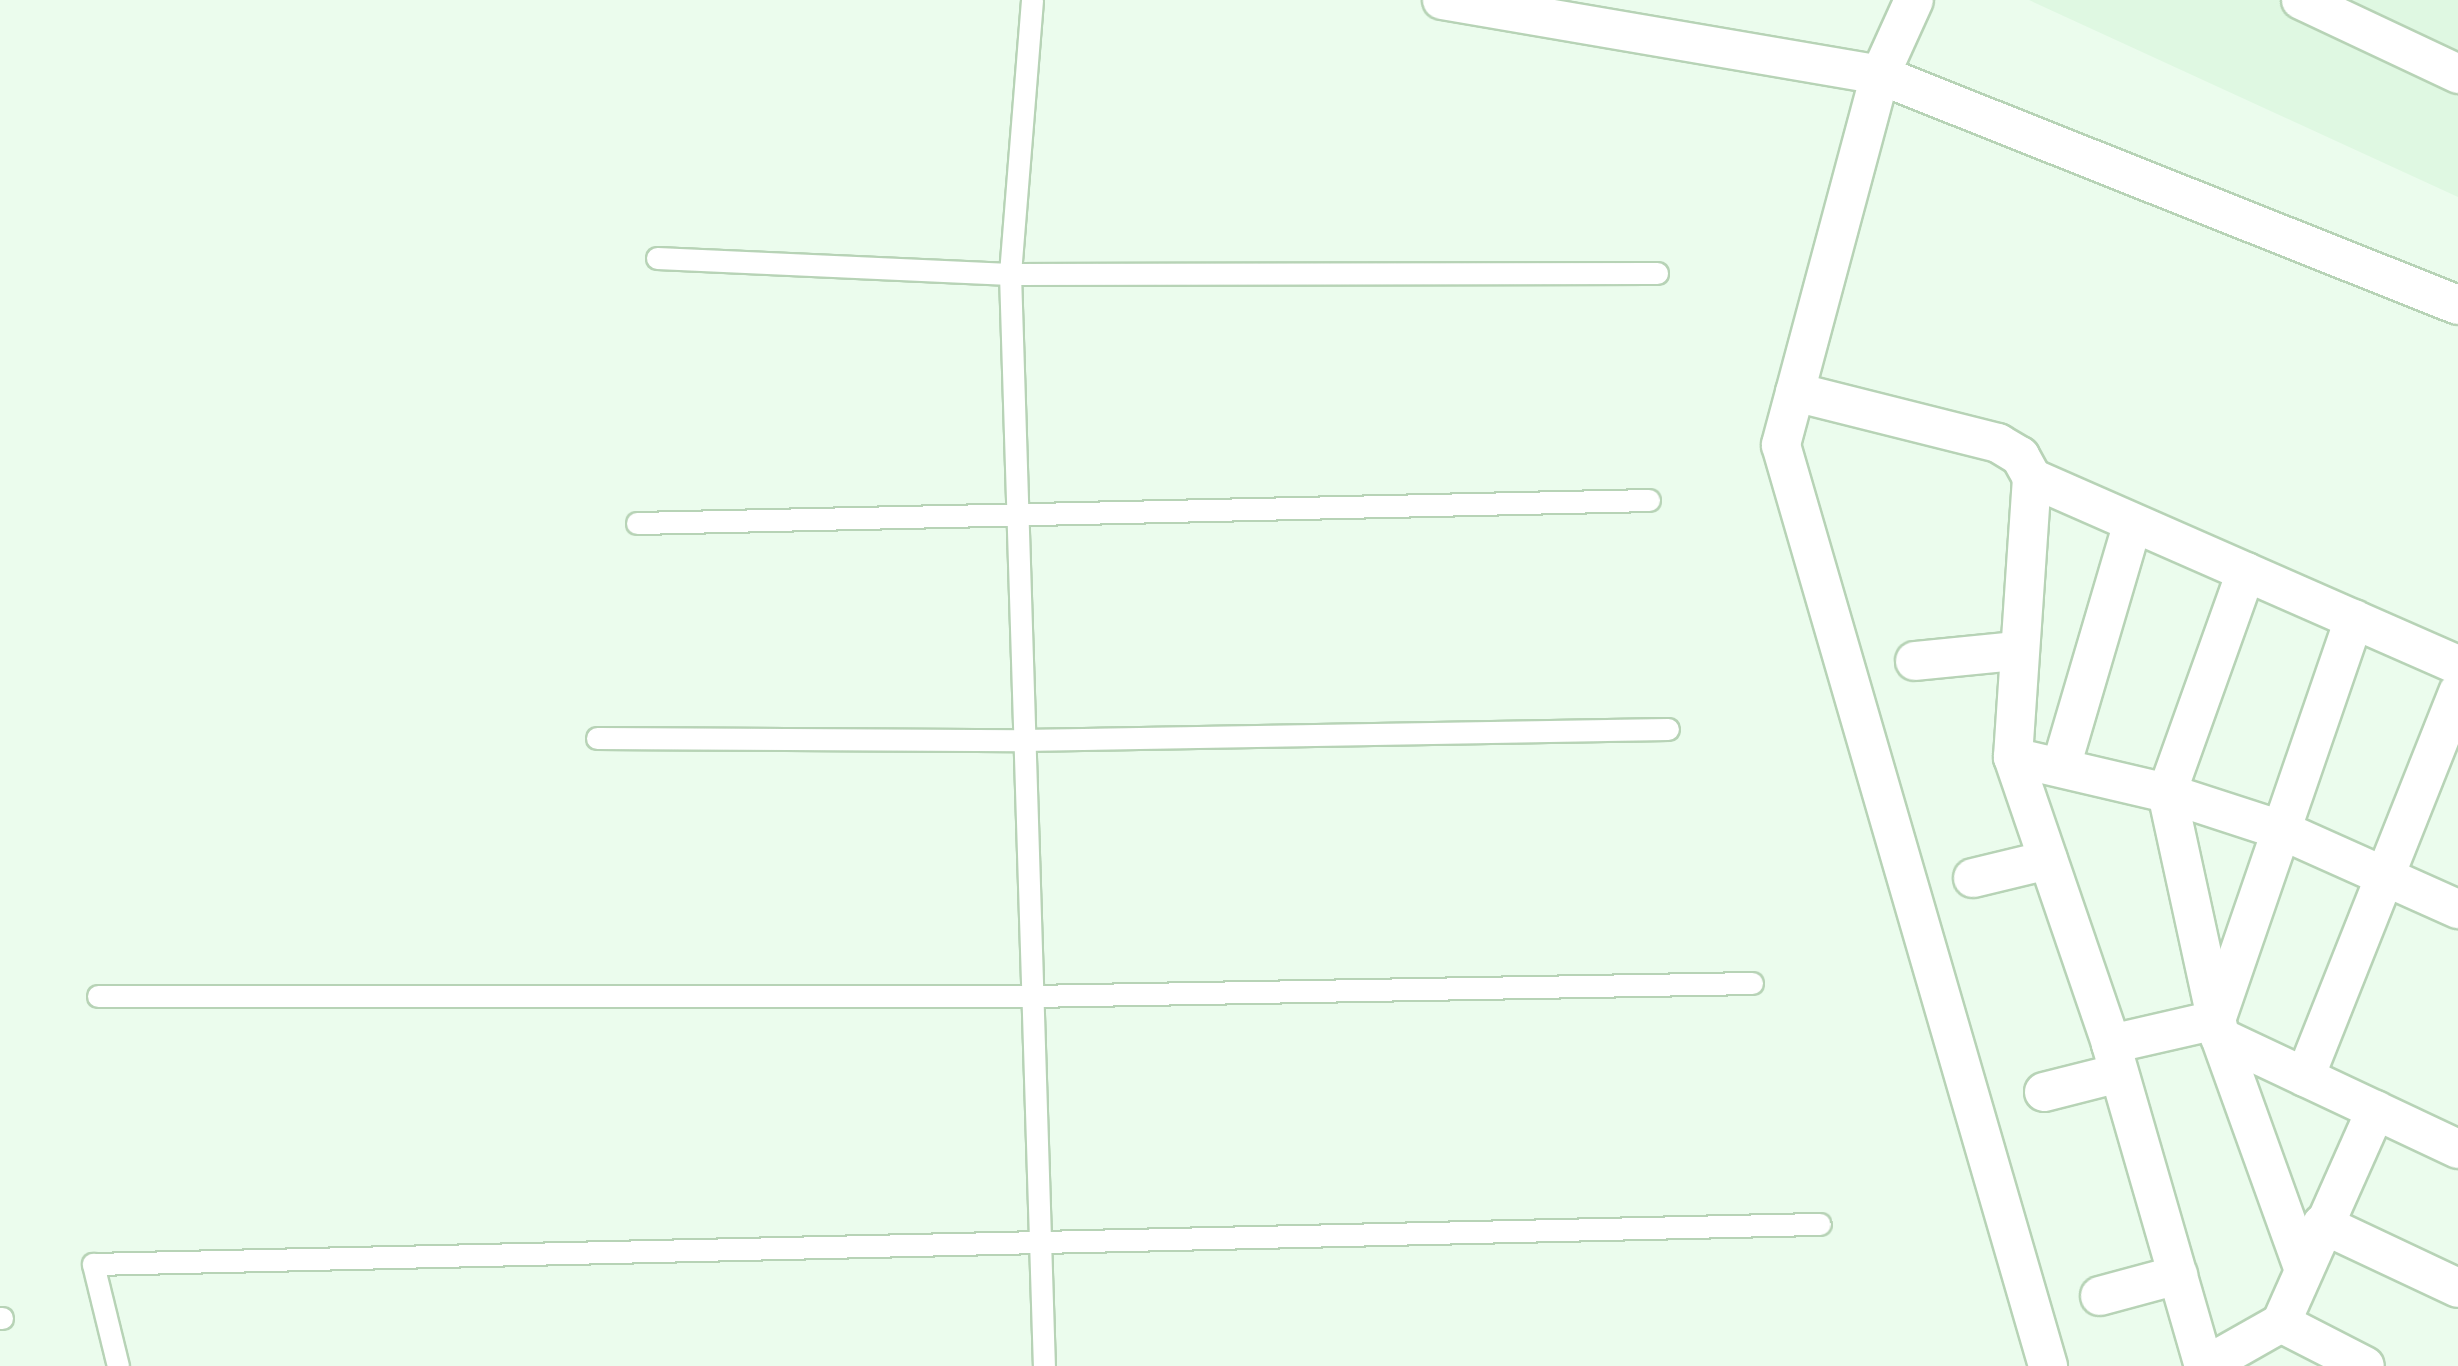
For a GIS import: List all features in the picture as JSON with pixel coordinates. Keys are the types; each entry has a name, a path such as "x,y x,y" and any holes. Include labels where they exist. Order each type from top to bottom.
{"street":[{"path":"1442,0 1880,75 2458,305"},
{"path":"1914,0 1880,75 1781,445 2048,1366"},
{"path":"2301,0 2347,10 2458,74"},
{"path":"1795,393 1998,443 2020,456 2032,478 2016,651 2013,757 2115,1058 2205,1366 2281,1323 2302,1265 2376,1110"},
{"path":"2032,478 2458,665"},
{"path":"2061,767 2133,523"},
{"path":"2246,572 2166,793 2218,1028 2302,1265"},
{"path":"2218,1028 2281,830 2354,619"},
{"path":"1916,661 2016,651"},
{"path":"2305,1077 2458,692"},
{"path":"2013,757 2166,793 2281,830 2458,909"},
{"path":"1973,878 2048,860"},
{"path":"2043,1092 2115,1058 2218,1028 2305,1077 2458,1149"},
{"path":"2322,1224 2458,1288"},
{"path":"2100,1296 2178,1275"},
{"path":"2281,1323 2365,1366"}],"lane":[{"path":"1032,0 1010,274 1022,740 1044,1366"},
{"path":"657,258 1010,274 1657,273"},
{"path":"637,523 1649,500"},
{"path":"597,738 1022,740 1668,729"},
{"path":"97,996 1030,996 1752,983"},
{"path":"118,1366 93,1265 1820,1224"}],"shaded area":[{"path":"2029,0 2458,0 2458,197"}]}
